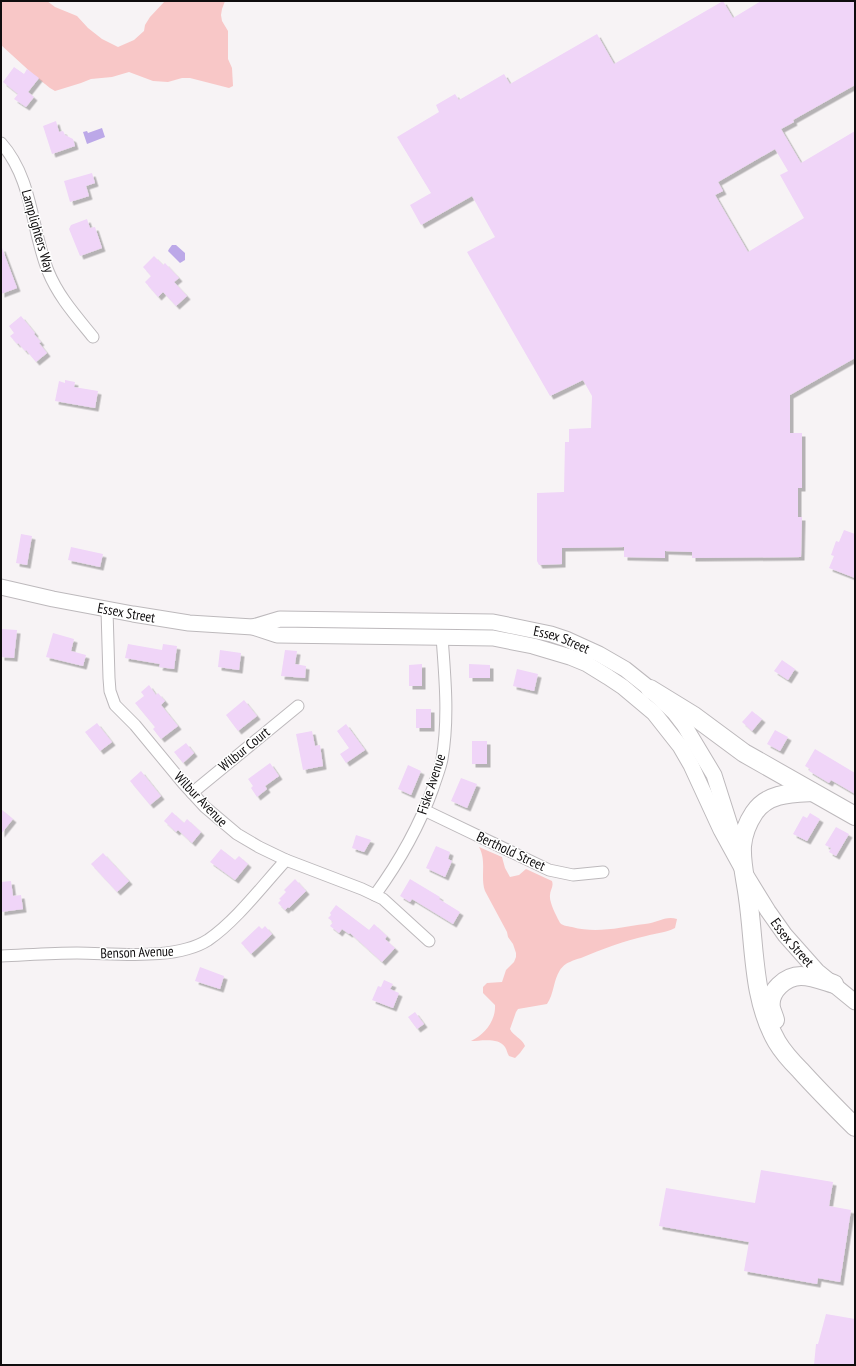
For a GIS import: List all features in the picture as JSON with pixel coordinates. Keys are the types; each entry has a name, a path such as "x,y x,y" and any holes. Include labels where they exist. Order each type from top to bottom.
{"highway":[{"path":"650,689 694,716 744,753 855,816"},
{"path":"812,792 787,793 774,797 763,803 755,811 744,834 742,846 744,872 760,998 765,1016 777,1043 819,1091 855,1127"},
{"path":"834,984 810,977 801,976 792,978 783,982 776,989 772,999 771,1008 782,1039 826,1088 855,1117"}],"main road":[{"name":"Essex Street","path":"4,590 107,610 189,623 253,627 278,635 493,638 550,650 587,664 623,687 654,713 680,746 692,765 721,830 768,911 785,935 817,971 855,1002"},
{"name":"Essex Street","path":"253,627 280,619 493,622 536,630 571,641 610,660 625,669 650,689 674,712 684,725 714,774 722,796 744,872"}],"street":[{"name":"Lamplighters Way","path":"1,143 12,158 25,186 40,246 52,279 69,308 94,337"},
{"name":"Wilbur Avenue","path":"107,610 110,692 115,705 135,724 205,807 237,834 259,848 362,889 383,899 429,941"},
{"name":"Fiske Avenue","path":"375,895 394,869 403,853 424,810 442,760 446,704 442,637"},
{"name":"Wilbur Court","path":"192,793 298,706"},
{"name":"Berthold Street","path":"424,810 549,870 573,875 603,872"},
{"name":"Benson Avenue","path":"1,956 76,953 147,954 189,948 207,940 226,925 286,860"}],"shaded area":[{"path":"1,1 47,1 55,7 77,16 88,28 102,39 118,47 134,40 144,31 145,25 150,17 165,1 225,1 221,15 222,21 228,31 228,59 232,68 233,86 229,88 190,78 182,78 168,82 153,81 129,72 112,77 91,79 55,91 35,76 1,45"},
{"path":"102,128 105,137 87,144 83,132 87,131 88,133"},
{"path":"172,245 176,245 185,253 185,260 180,263 168,251"},
{"path":"479,847 502,857 505,868 510,877 519,875 526,869 552,881 553,885 550,895 551,901 560,923 564,926 600,930 649,923 669,918 677,919 675,928 671,930 638,938 597,951 564,965 558,974 547,1004 518,1009 516,1012 510,1029 525,1046 515,1058 509,1056 505,1047 498,1042 489,1040 471,1041 485,1031 494,1017 495,1005 483,993 483,987 487,983 502,982 506,970 514,962 516,957 513,944 485,891 483,880 483,858"}],"building":[{"path":"723,1 733,18 761,1 855,1 855,85 793,120 794,122 781,129 801,163 855,131 855,358 790,395 790,433 802,433 802,488 798,488 798,517 802,517 801,557 692,558 692,552 665,551 665,558 624,557 624,547 562,548 562,564 539,565 537,561 537,493 564,492 565,442 569,442 569,429 591,428 592,396 583,380 550,396 467,252 495,237 472,196 421,225 410,205 431,193 397,137 439,112 436,105 455,94 459,100 504,74 510,84 597,34 614,64","holes":["775,149 788,171 780,175 804,218 748,252 715,195 723,191 718,182"]},
{"path":"14,67 24,74 27,69 39,78 28,92 34,97 26,107 14,99 18,94 3,82"},
{"path":"56,121 59,132 63,131 65,135 73,139 75,146 52,154 43,126"},
{"path":"92,173 95,183 86,186 89,196 70,202 64,181"},
{"path":"87,219 90,228 95,227 102,248 80,256 69,229 71,225"},
{"path":"1,248 17,288 1,294"},
{"path":"154,256 163,265 165,263 179,278 174,282 187,296 176,306 163,292 158,297 145,282 151,276 143,267"},
{"path":"21,316 35,333 34,334 41,342 39,343 47,353 36,362 26,350 25,351 18,343 17,344 10,336 14,333 9,326"},
{"path":"65,380 75,382 74,387 98,391 95,408 55,401 59,381 65,383"},
{"path":"844,530 855,534 855,578 829,568 834,556 831,555 836,541 839,542"},
{"path":"21,534 32,536 27,565 16,563"},
{"path":"71,547 103,554 100,567 68,560"},
{"path":"1,629 17,630 14,658 1,657"},
{"path":"53,633 74,639 71,651 86,655 83,666 46,657"},
{"path":"128,644 162,650 163,644 177,646 174,669 159,667 160,664 125,658"},
{"path":"220,650 241,653 239,670 218,667"},
{"path":"285,650 297,651 295,664 306,666 305,678 281,676"},
{"path":"782,660 795,669 788,680 774,671"},
{"path":"422,664 422,686 409,686 409,665"},
{"path":"469,664 490,665 490,678 469,678"},
{"path":"517,669 538,674 534,691 513,686"},
{"path":"149,685 156,695 158,693 165,701 161,705 178,726 161,739 153,729 155,727 135,703 144,696 141,692"},
{"path":"244,700 257,716 238,731 226,715"},
{"path":"416,709 431,709 431,728 416,728"},
{"path":"752,711 762,719 752,731 742,722"},
{"path":"97,723 112,742 100,751 85,732"},
{"path":"346,724 365,750 346,763 340,754 349,748 337,731"},
{"path":"775,730 788,737 780,751 767,744"},
{"path":"312,731 315,746 320,745 323,766 303,770 296,734"},
{"path":"472,741 487,741 487,764 472,764"},
{"path":"186,743 194,753 183,763 174,752"},
{"path":"815,749 855,773 855,794 831,780 829,783 809,771 810,769 805,766"},
{"path":"270,763 279,776 265,786 267,789 257,797 251,788 253,786 248,779"},
{"path":"408,765 421,771 411,795 398,789"},
{"path":"141,771 161,796 150,805 130,781"},
{"path":"461,778 477,784 467,808 451,801"},
{"path":"1,809 13,819 1,834"},
{"path":"172,812 184,823 187,819 201,832 192,843 178,830 176,832 164,821"},
{"path":"810,813 820,819 807,841 793,834 803,816 807,818"},
{"path":"836,827 849,834 836,856 829,852 831,848 825,845"},
{"path":"356,835 371,840 364,852 352,848"},
{"path":"436,846 450,852 448,859 452,861 445,877 426,868"},
{"path":"221,849 235,860 239,856 248,864 235,880 210,862"},
{"path":"103,853 129,881 117,892 91,864"},
{"path":"295,879 306,891 289,908 288,907 285,910 278,903 281,900 279,899 286,892 284,890"},
{"path":"410,879 440,897 439,899 460,912 453,924 412,899 410,902 400,896"},
{"path":"11,881 13,896 21,895 23,909 1,912 1,882"},
{"path":"336,905 369,930 374,924 387,936 385,939 395,948 382,962 350,933 349,934 342,929 339,933 330,926 333,922 328,918"},
{"path":"259,926 262,929 265,926 272,934 251,954 241,943"},
{"path":"200,967 224,976 220,989 195,981"},
{"path":"384,980 393,984 390,989 399,993 393,1008 372,1000 378,986 381,987"},
{"path":"415,1012 424,1024 417,1029 408,1017"},
{"path":"761,1170 833,1182 829,1206 851,1210 840,1282 818,1278 817,1284 744,1271 749,1242 659,1226 666,1188 755,1203"},
{"path":"826,1314 855,1319 855,1365 814,1365 816,1344 818,1344"}]}
